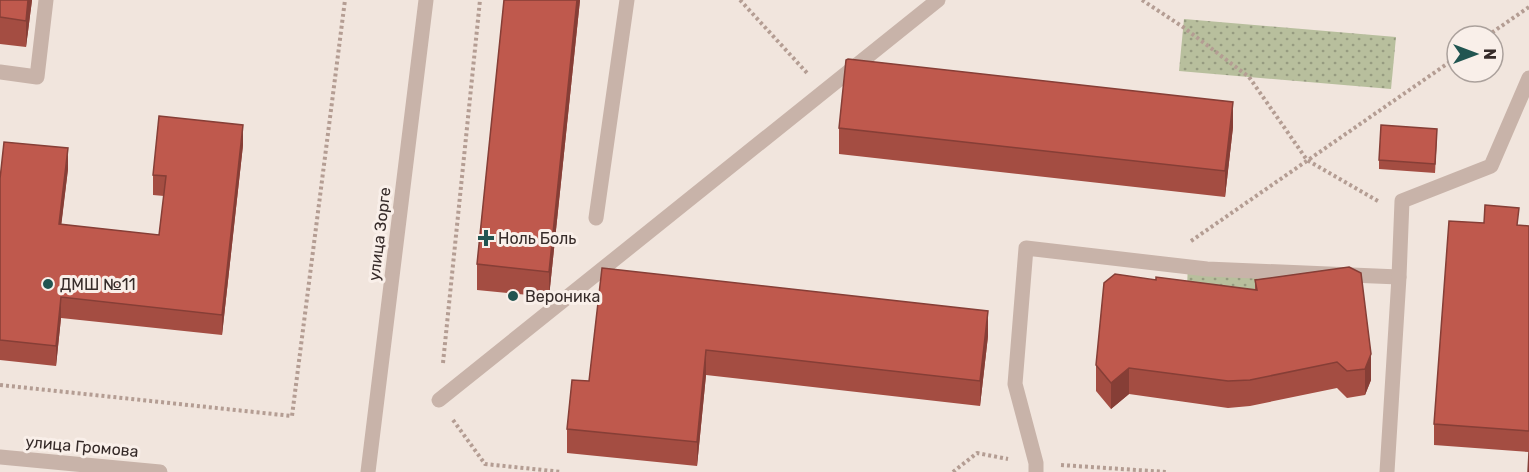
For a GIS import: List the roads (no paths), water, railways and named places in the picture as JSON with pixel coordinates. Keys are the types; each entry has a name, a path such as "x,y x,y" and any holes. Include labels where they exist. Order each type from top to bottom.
{"street":[{"path":"0,72 37,77 45,0"},
{"name":"улица Зорге","path":"368,472 426,0"},
{"path":"596,218 627,0"},
{"path":"439,400 938,0"},
{"path":"1387,472 1400,276 1402,201 1491,166 1529,78"},
{"path":"1036,472 1036,463 1015,384 1026,248 1207,269 1400,276"},
{"name":"улица Громова","path":"0,457 160,472"}],"place":[{"name":"Ноль Боль","path":"486,238"},
{"name":"ДМШ №11","path":"48,284"},
{"name":"Вероника","path":"513,296"}]}
